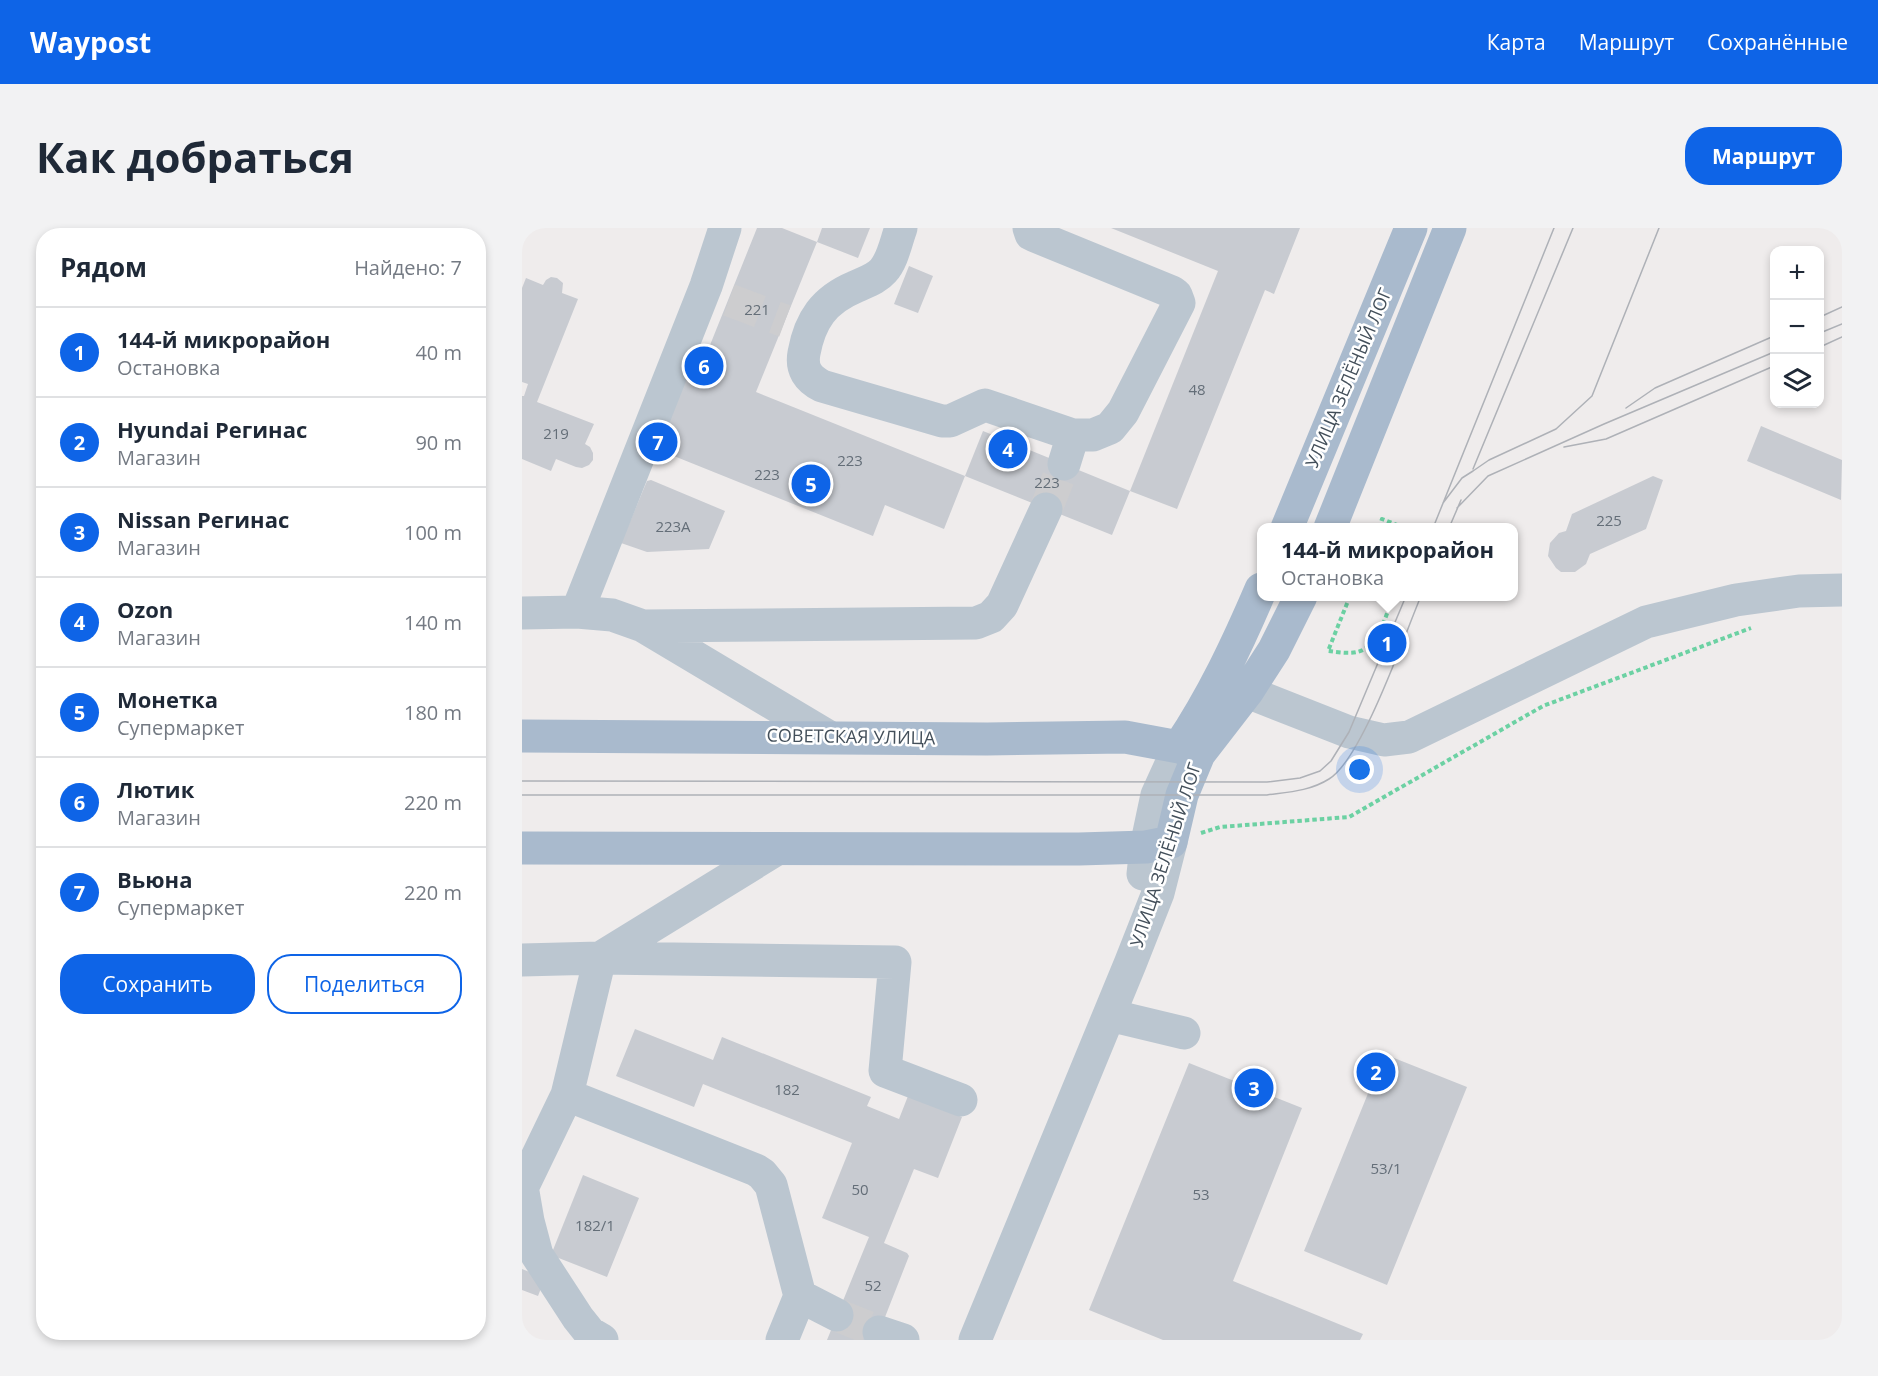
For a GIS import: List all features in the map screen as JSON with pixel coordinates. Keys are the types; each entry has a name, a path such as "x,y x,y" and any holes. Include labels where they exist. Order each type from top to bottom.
{"main road":[{"name":"УЛИЦА ЗЕЛЁНЫЙ ЛОГ","path":"1289,523 1411,228"},
{"name":"УЛИЦА ЗЕЛЁНЫЙ ЛОГ","path":"1332,523 1450,228"},
{"name":"УЛИЦА ЗЕЛЁНЫЙ ЛОГ","path":"1189,751 1203,711 1225,670 1257,598"},
{"name":"УЛИЦА ЗЕЛЁНЫЙ ЛОГ","path":"1189,751 1247,692 1274,650 1299,601"},
{"name":"СОВЕТСКАЯ УЛИЦА","path":"522,736 987,739 1125,737 1189,751"},
{"path":"522,848 1079,849 1158,844"}],"street":[{"path":"577,612 718,293 725,228"},
{"path":"901,228 886,268 876,278 840,293 797,326 803,366 807,375 813,382 822,386 945,422 979,406 988,405 1069,449 1110,428 1123,411 1178,307 1178,298 1172,292 1035,236 1031,234 1029,228"},
{"path":"643,626 976,623 991,617 1002,605 1046,509"},
{"path":"1247,692 1349,732 1384,740 1409,737 1646,622 1736,600 1799,591 1842,590"},
{"path":"522,613 577,612 612,615 643,626 829,737"},
{"name":"УЛИЦА ЗЕЛЁНЫЙ ЛОГ","path":"975,1340 1130,964 1138,916 1158,844 1157,795 1189,751"},
{"path":"602,1340 590,1333 578,1318 537,1255 528,1221 523,1186 567,1095 600,958 777,849"},
{"path":"522,960 600,958 895,962 885,1071 961,1100"},
{"path":"1109,1015 1184,1033"},
{"path":"567,1095 762,1174 771,1185 800,1296 782,1340"},
{"path":"800,1296 837,1315"}],"path":[{"path":"1381,523 1382,519 1392,523"},
{"path":"1348,601 1328,651 1356,653 1368,648 1376,639 1391,601"},
{"path":"1158,844 1220,827 1349,817 1543,706 1754,627"}],"building":[{"path":"757,228 782,228 817,242 756,392 965,476 944,529 885,505 873,536 649,446 682,363 700,370"},
{"path":"822,228 870,228 858,258 817,242"},
{"path":"1111,228 1300,228 1274,294 1265,290 1177,509 1130,491 1218,271"},
{"path":"909,266 933,276 918,313 894,304"},
{"path":"551,277 563,283 562,293 578,299 537,402 594,424 585,444 593,453 593,460 589,465 582,468 576,467 556,459 551,471 522,459 522,396 528,384 522,382 522,288 526,278 543,285"},
{"path":"1761,426 1842,460 1841,500 1747,461"},
{"path":"983,431 1130,491 1112,535 965,476"},
{"path":"1653,476 1663,480 1646,529 1590,554 1586,564 1575,572 1561,572 1556,568 1548,556 1550,543 1559,533 1566,531 1572,514"},
{"path":"651,480 725,511 709,549 647,552 621,543 647,481"},
{"path":"635,1029 713,1060 722,1037 871,1097 867,1106 899,1119 908,1096 962,1117 938,1178 914,1169 884,1243 909,1256 876,1340 827,1340 869,1237 822,1218 852,1143 703,1084 694,1107 616,1076"},
{"path":"1384,1054 1467,1087 1387,1285 1304,1251"},
{"path":"1189,1063 1302,1108 1233,1281 1363,1334 1360,1340 1163,1340 1089,1310"},
{"path":"583,1175 639,1198 607,1277 551,1255"},
{"path":"522,1269 545,1278 538,1296 522,1290"}],"tunnel":[{"path":"729,300 785,321"},
{"path":"1046,509 1064,464"},
{"path":"837,1315 879,1332"}],"tram line":[{"path":"1435,523 1554,228"},
{"path":"1473,469 1573,228"},
{"path":"1443,503 1462,478 1489,460 1556,429 1592,396 1659,228"},
{"path":"1824,315 1842,307"},
{"path":"1824,331 1842,324"},
{"path":"1824,345 1842,337"},
{"path":"1626,408 1655,388 1770,338"},
{"path":"1457,508 1488,476 1770,354"},
{"path":"1564,447 1606,439 1770,368"},
{"path":"1451,523 1461,500"},
{"path":"522,781 1267,782 1300,778 1320,771 1331,761 1349,732 1404,601"},
{"path":"522,795 1267,795 1299,790 1329,779 1342,767 1355,748 1381,695 1419,601"}],"place":[{"name":"Лютик","path":"704,366"},
{"name":"Вьюна","path":"658,442"},
{"name":"Ozon","path":"1008,449"},
{"name":"Монетка","path":"811,484"},
{"name":"144-й микрорайон","path":"1387,643"},
{"name":"Hyundai Регинас","path":"1376,1072"},
{"name":"Nissan Регинас","path":"1254,1088"}]}
